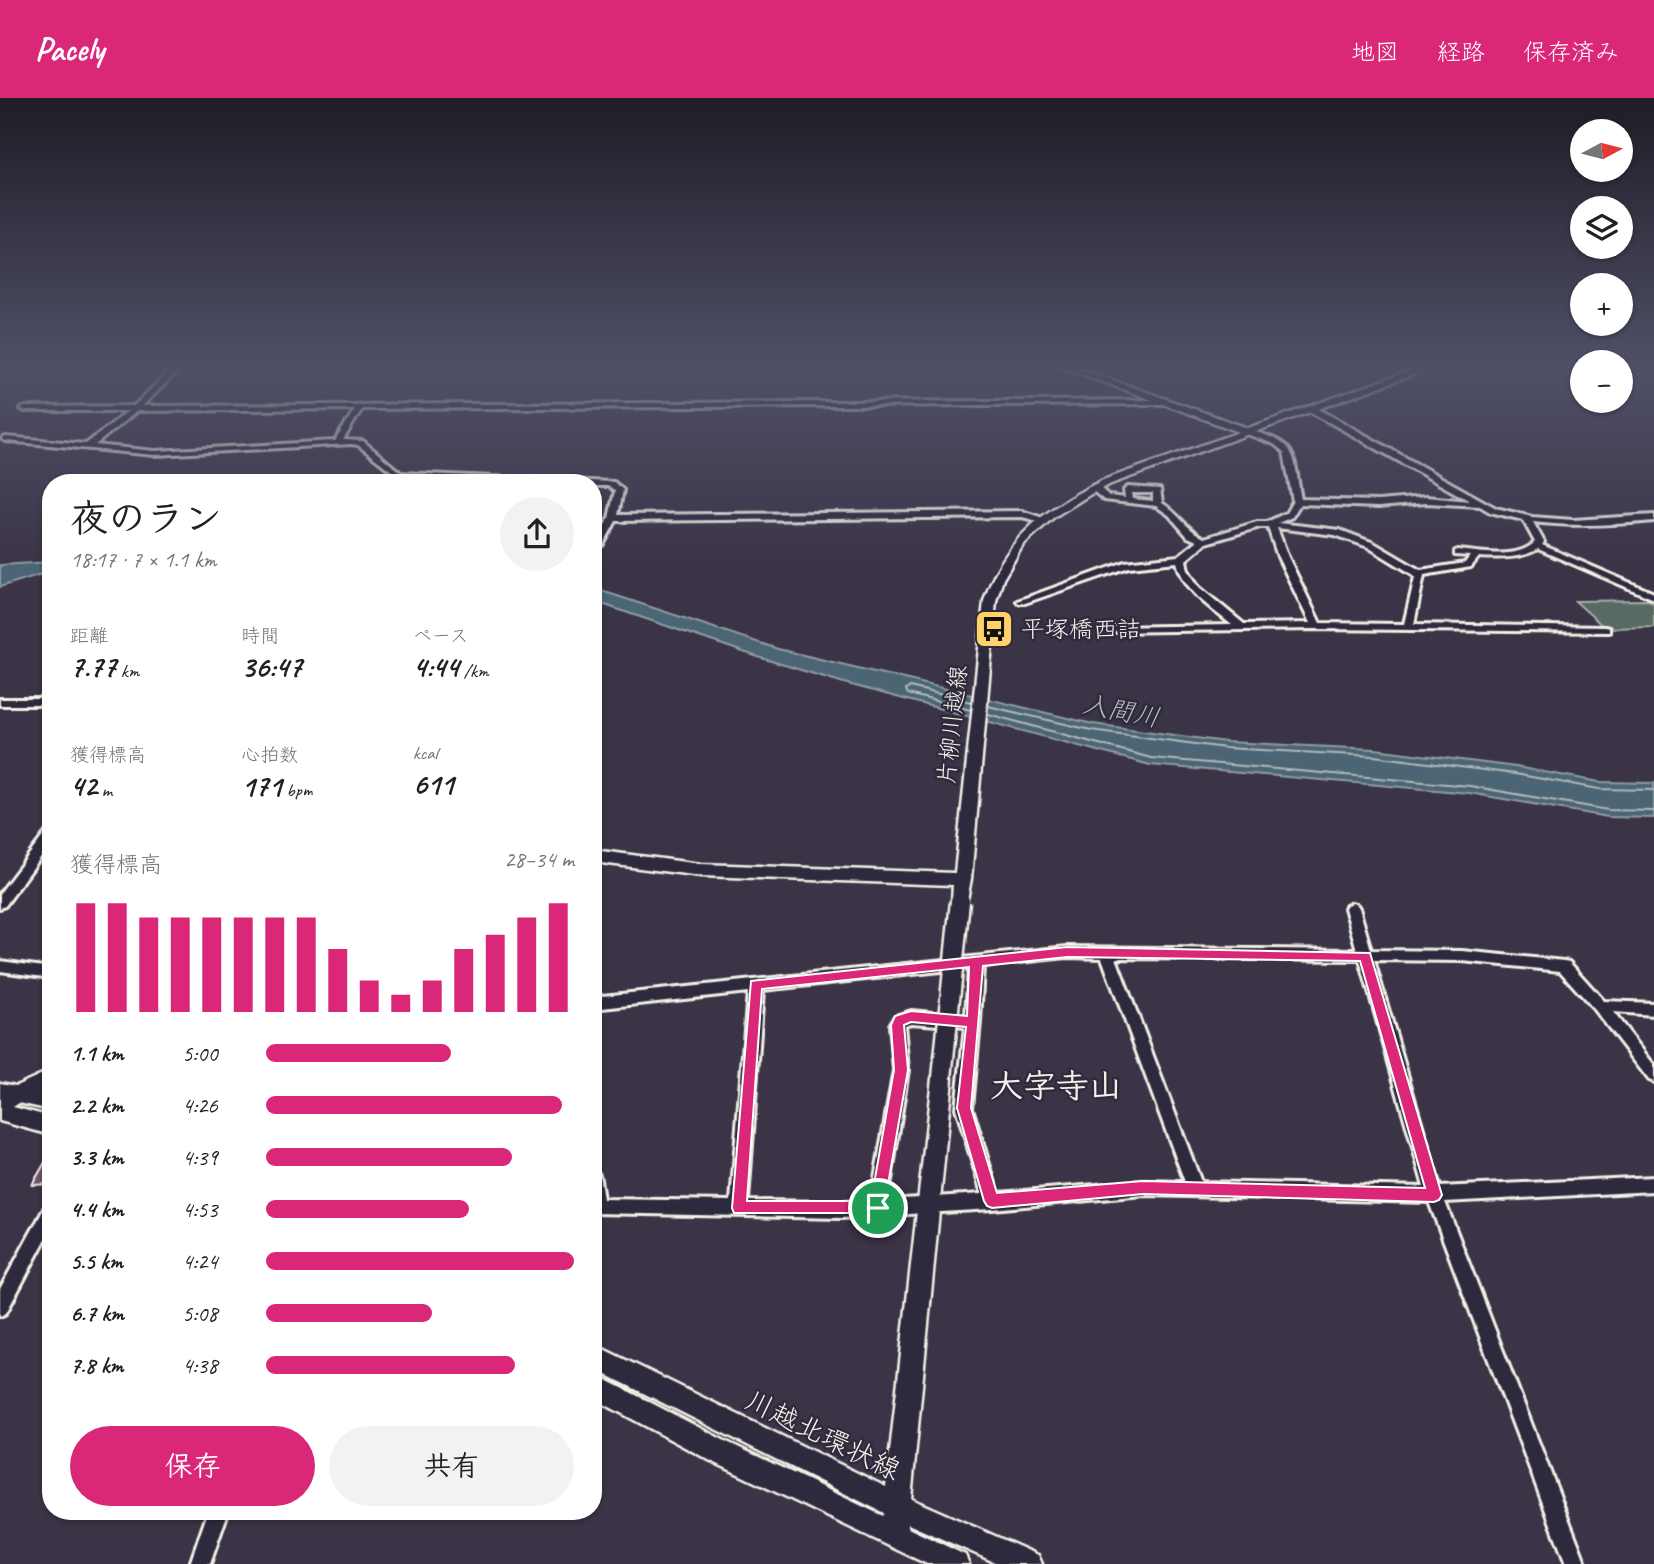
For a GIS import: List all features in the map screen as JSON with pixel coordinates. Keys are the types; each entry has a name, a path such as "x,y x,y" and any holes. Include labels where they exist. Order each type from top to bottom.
{"main road":[{"name":"片柳川越線","path":"894,1536 990,601 1002,568 1020,539 1042,519 1095,488 1241,433"},
{"path":"602,857 701,870 963,871"},
{"path":"6,1096 42,1081"},
{"path":"6,1096 42,1101"},
{"path":"0,1112 42,1124"},
{"name":"川越北環状線","path":"602,1360 897,1506 1029,1564"},
{"path":"602,1390 718,1451 956,1564"}],"street":[{"path":"88,447 105,433"},
{"path":"338,442 343,433"},
{"path":"1254,433 1277,442 1288,451 1297,501 1289,515 1271,524"},
{"path":"1355,433 1484,505 1506,514 1595,524 1654,518"},
{"path":"6,439 171,453 338,442 360,443 398,474"},
{"path":"602,484 611,484 620,490 613,518 602,538"},
{"path":"1095,488 1103,496 1158,504 1172,513 1191,535 1203,541"},
{"path":"1297,501 1378,504 1426,500 1484,505"},
{"path":"613,518 1022,514 1042,519"},
{"path":"1525,518 1540,542 1538,546"},
{"path":"1271,524 1315,626"},
{"path":"1022,601 1128,564 1181,559 1203,541 1243,528 1271,524 1348,534 1418,573 1468,565 1476,554"},
{"path":"1458,552 1520,552 1538,546 1654,596"},
{"path":"1520,552 1534,556 1562,556"},
{"path":"1181,559 1186,576 1193,586 1241,627"},
{"path":"1409,628 1409,608 1420,577 1418,573"},
{"path":"1109,630 1315,626 1605,630"},
{"path":"2,705 42,703"},
{"path":"0,903 42,846"},
{"path":"1352,908 1434,1195 1576,1564"},
{"path":"602,1002 1067,952 1461,956 1564,966 1600,1006 1654,1076"},
{"path":"1107,952 1195,1188"},
{"path":"976,961 964,1108 992,1201"},
{"path":"0,965 42,972"},
{"path":"739,1208 756,985"},
{"path":"1600,1006 1654,1009"},
{"path":"878,1208 901,1070 897,1025 900,1020 911,1017 973,1022"},
{"path":"602,1206 878,1208 992,1201 1099,1189 1195,1188 1434,1195 1654,1184"},
{"path":"0,1307 42,1229"},
{"path":"200,1564 215,1520"}],"green space":[{"path":"1649,600 1654,604 1654,627 1605,628 1575,601"}],"water":[{"path":"42,563 42,574 0,587 0,565"},
{"path":"602,591 778,649 1093,724 1226,742 1375,749 1516,767 1600,782 1654,783 1654,818 1608,817 1469,793 1150,765 761,658 602,604"}],"building":[{"path":"42,1168 42,1184 32,1185"}],"place":[{"name":"平塚橋西詰","path":"994,629"}],"district":[{"name":"大字寺山","path":"1056,1086"}],"route":[{"path":"878,1208 739,1208 756,985 976,961 973,1022 964,1108 992,1201 1099,1189 1143,1188 1434,1195 1365,956 1067,952 976,961 976,972 973,1022 911,1017 900,1020 897,1025 901,1070 878,1208"}],"water label":[{"name":"入間川","path":"1121,711"}]}
